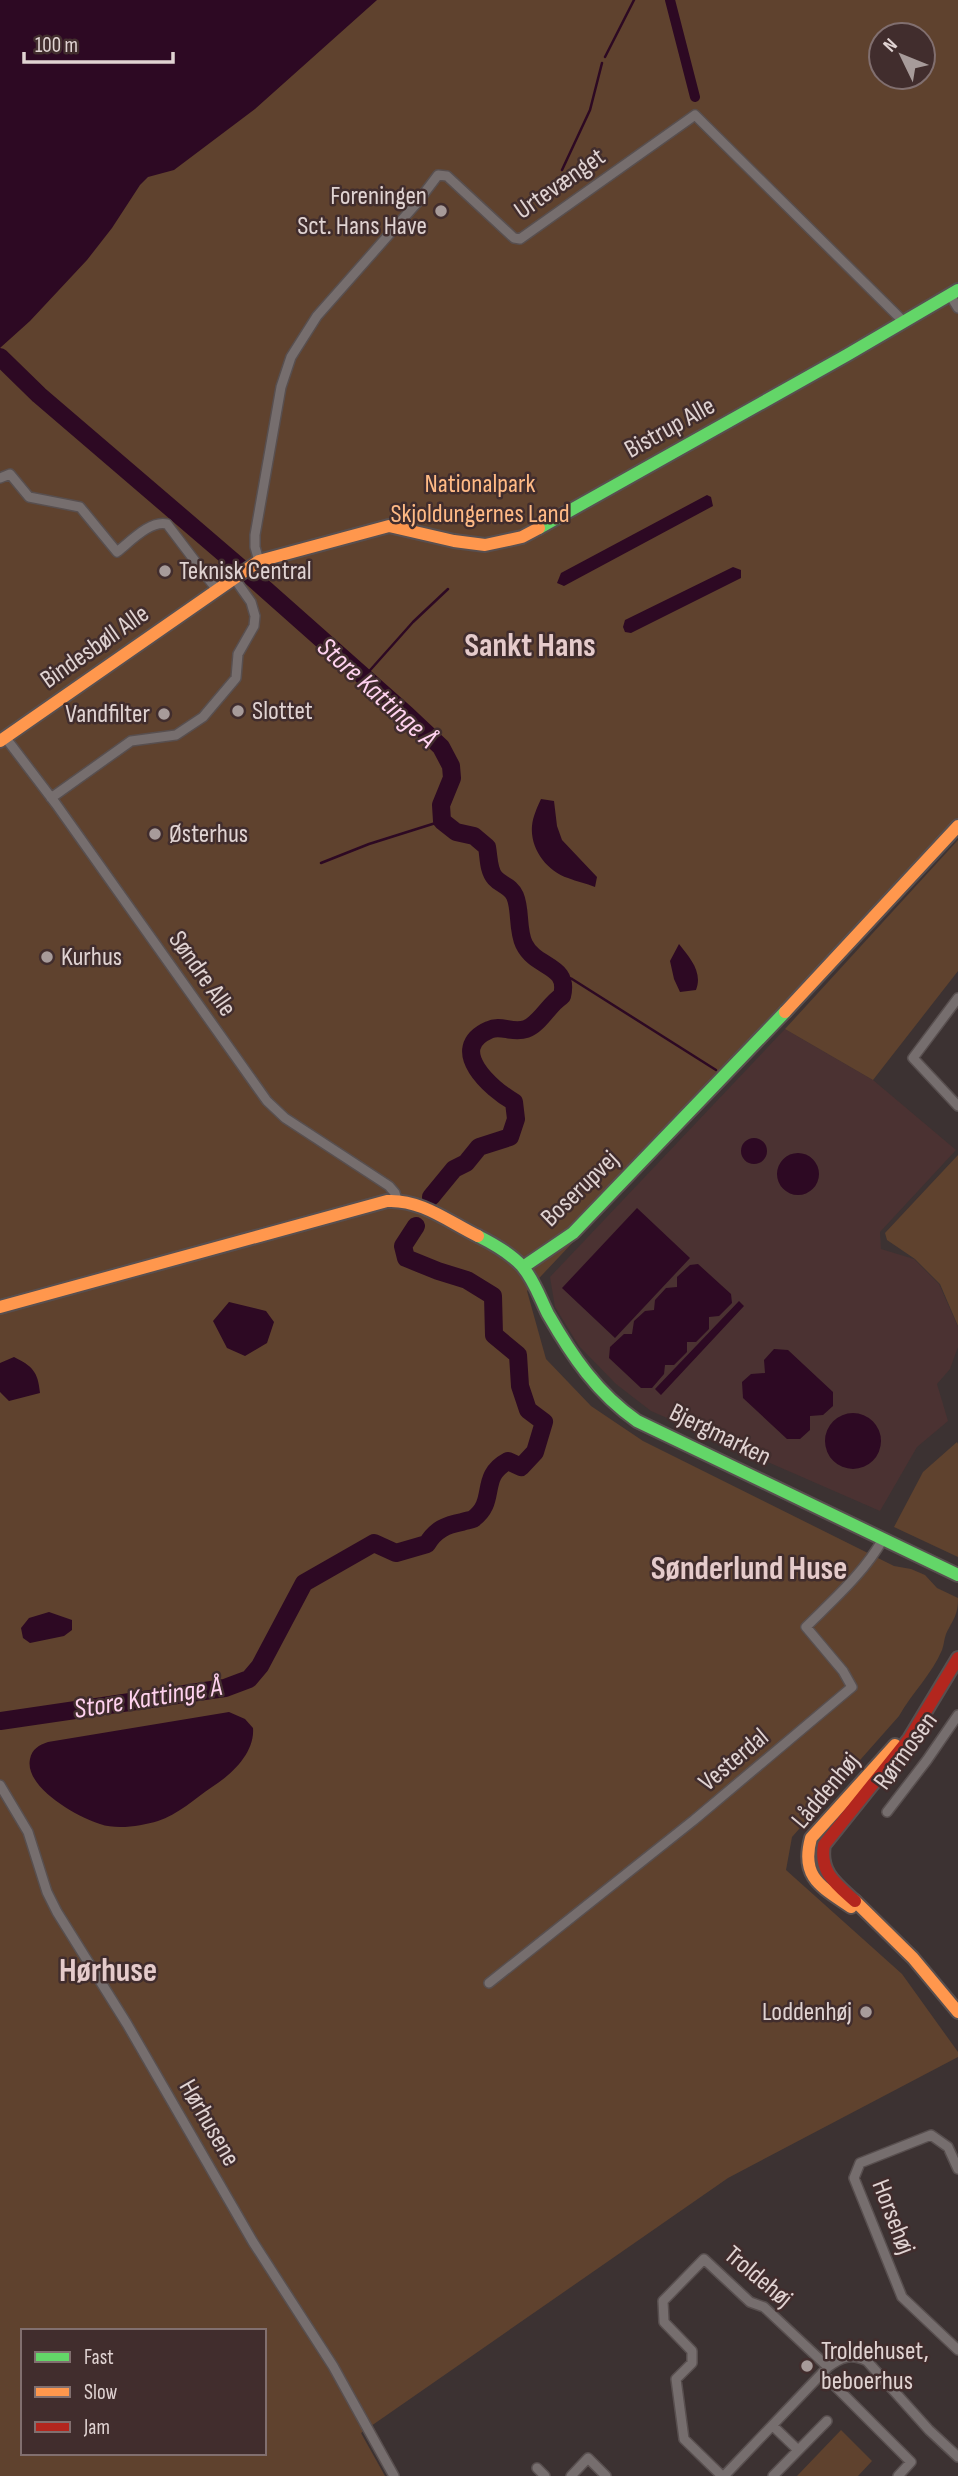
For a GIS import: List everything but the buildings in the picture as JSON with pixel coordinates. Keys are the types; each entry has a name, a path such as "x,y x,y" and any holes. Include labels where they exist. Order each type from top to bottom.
{"street":[{"name":"Urtevænget","path":"259,561 255,535 281,387 291,356 317,316 439,175 447,176 513,238 520,239 695,115 904,322"},
{"path":"954,293 958,308"},
{"name":"Bistrup Alle","path":"389,526 481,546 501,544 522,537 954,293"},
{"path":"0,478 10,474 29,497 80,507 117,552 153,525 162,522 167,524 217,590"},
{"name":"Bindesbøll Alle","path":"2,739 259,561 389,526"},
{"path":"51,798 131,741 176,735 204,718 236,678 238,653 254,626 251,602 234,578"},
{"name":"Søndre Alle","path":"2,739 51,798 267,1101 285,1118 389,1186 397,1200"},
{"name":"Boserupvej","path":"523,1267 573,1233 781,1017 958,826"},
{"path":"958,998 913,1058 958,1106"},
{"path":"0,1307 397,1200 416,1203 504,1252 523,1267"},
{"name":"Bjergmarken","path":"523,1267 571,1353 603,1396 620,1410 637,1421 958,1575"},
{"name":"Vesterdal","path":"489,1983 704,1812 852,1687 806,1626 847,1586 876,1553 883,1539"},
{"name":"Låddenhøj","path":"958,1658 927,1707 871,1774 811,1838 807,1850 809,1873 818,1884 880,1927 940,1986 958,2012"},
{"name":"Rørmosen","path":"887,1812 958,1715"},
{"name":"Hørhusene","path":"0,1785 28,1832 47,1892 57,1912 127,2024 253,2242 333,2366 394,2476"},
{"name":"Horsehøj","path":"958,2169 948,2147 930,2135 860,2163 855,2178 902,2297 954,2347 958,2334"},
{"name":"Troldehøj","path":"898,2476 911,2462 825,2370 764,2307 750,2302 704,2259 663,2301 664,2322 692,2351 692,2363 676,2379 684,2440 723,2476 825,2370 838,2359 849,2356 858,2356 867,2361 929,2430 958,2457"},
{"path":"773,2476 827,2421"},
{"path":"772,2426 798,2450"},
{"path":"570,2476 588,2458 606,2476"},
{"path":"537,2468 545,2476"}],"shaded area":[{"path":"0,0 377,0 255,109 174,170 148,177 87,260 30,321 0,348"},
{"path":"707,495 711,497 713,506 564,586 557,583 561,573"},
{"path":"733,567 741,570 741,578 631,633 625,632 625,620"},
{"path":"541,799 554,801 562,840 597,877 595,887 560,875 541,858 534,843 532,826"},
{"path":"679,944 697,971 696,990 680,992 674,979 670,961"},
{"path":"785,1029 873,1080 956,1150 880,1232 881,1249 914,1259 939,1284 958,1327 958,1347 950,1369 937,1384 948,1421 917,1447 880,1511 651,1411 616,1384 579,1346 555,1307 550,1277"},
{"path":"754,1138 763,1142 767,1151 763,1160 754,1164 745,1160 741,1151 745,1142"},
{"path":"798,1153 813,1159 819,1174 813,1189 798,1195 783,1189 777,1174 783,1159"},
{"path":"637,1208 690,1258 615,1338 562,1288"},
{"path":"698,1264 731,1294 732,1303 719,1316 709,1317 709,1329 696,1342 687,1342 687,1352 674,1365 665,1365 664,1374 652,1388 641,1388 609,1358 610,1347 624,1334 632,1334 634,1321 645,1311 654,1310 655,1300 666,1288 677,1287 677,1277 690,1265"},
{"path":"739,1301 744,1306 661,1395 655,1389"},
{"path":"229,1302 266,1311 274,1322 267,1343 245,1356 227,1348 213,1321"},
{"path":"774,1349 788,1350 833,1392 833,1406 823,1415 810,1416 810,1430 800,1439 787,1439 743,1398 742,1382 751,1374 765,1373 764,1360"},
{"path":"14,1357 33,1370 38,1379 40,1393 9,1401 0,1392 0,1363"},
{"path":"853,1413 864,1415 873,1421 879,1430 879,1452 873,1461 864,1467 853,1469 842,1467 833,1461 827,1452 825,1441 827,1430 833,1421 842,1415"},
{"path":"49,1612 72,1620 72,1630 64,1636 30,1643 23,1638 21,1628 29,1618"},
{"path":"229,1712 245,1719 253,1728 253,1737 246,1754 234,1770 219,1782 179,1811 158,1821 121,1827 107,1826 90,1820 66,1808 43,1790 30,1770 32,1753 48,1742"}],"green space":[{"name":"Nationalpark Skjoldungernes Land","path":"0,0 958,0 958,833 527,1291 546,1359 591,1406 643,1441 894,1566 925,1575 937,1588 958,1598 956,1613 933,1667 899,1716 792,1837 786,1870 902,1974 958,2052 958,2057 728,2178 361,2433 385,2476 0,2476"},
{"path":"958,840 958,971 873,1080 785,1029"},
{"path":"958,1155 958,1326 940,1284 915,1259 887,1240 885,1233"},
{"path":"957,1442 958,1557 894,1527 923,1472"},
{"path":"841,2430 872,2461 858,2476 797,2476"}],"waterway":[{"path":"605,57 634,0"},
{"path":"670,0 695,97"},
{"path":"562,170 590,110 602,63"},
{"name":"Store Kattinge Å","path":"0,357 39,395 256,581 441,747 451,766 452,778 441,805 442,821 456,832 474,836 487,847 493,875 515,896 524,944 529,952 557,972 561,978 562,996 531,1026 521,1030 493,1028 477,1038 472,1047 472,1058 485,1079 514,1102 516,1119 510,1137 479,1147 466,1163 454,1169 431,1197"},
{"path":"364,677 413,622 448,589"},
{"path":"321,863 369,844 442,821"},
{"path":"561,975 572,979 716,1070"},
{"name":"Store Kattinge Å","path":"0,1721 225,1688 249,1679 260,1666 304,1583 374,1543 396,1553 427,1544 442,1529 473,1519 485,1505 490,1482 499,1467 508,1461 521,1467 535,1452 544,1422 528,1410 520,1386 518,1355 494,1335 493,1296 467,1280 406,1258 403,1246 416,1226"}],"traffic: fast":[{"path":"539,528 958,290"},
{"path":"523,1267 573,1233 785,1012"},
{"path":"478,1236 502,1249 522,1266 576,1359 598,1386 637,1421 958,1575"}],"traffic: slow":[{"path":"0,741 259,561 389,526 485,545 522,537 539,528"},
{"path":"785,1012 958,826"},
{"path":"0,1307 387,1201 399,1201 423,1208 478,1236"},
{"path":"851,1907 823,1887 811,1872 808,1852 811,1838 895,1745"},
{"path":"855,1901 913,1958 958,2012"}],"traffic: jam":[{"path":"855,1901 830,1877 824,1863 824,1845 909,1739 958,1658"}],"place":[{"name":"Foreningen Sct. Hans Have","path":"441,211"},
{"name":"Teknisk Central","path":"165,571"},
{"name":"Slottet","path":"238,711"},
{"name":"Vandfilter","path":"164,714"},
{"name":"Østerhus","path":"155,834"},
{"name":"Kurhus","path":"47,957"},
{"name":"Loddenhøj","path":"866,2012"},
{"name":"Troldehuset, beboerhus","path":"807,2366"}],"district":[{"name":"Sankt Hans","path":"530,646"},
{"name":"Sønderlund Huse","path":"749,1569"},
{"name":"Hørhuse","path":"108,1971"}]}
